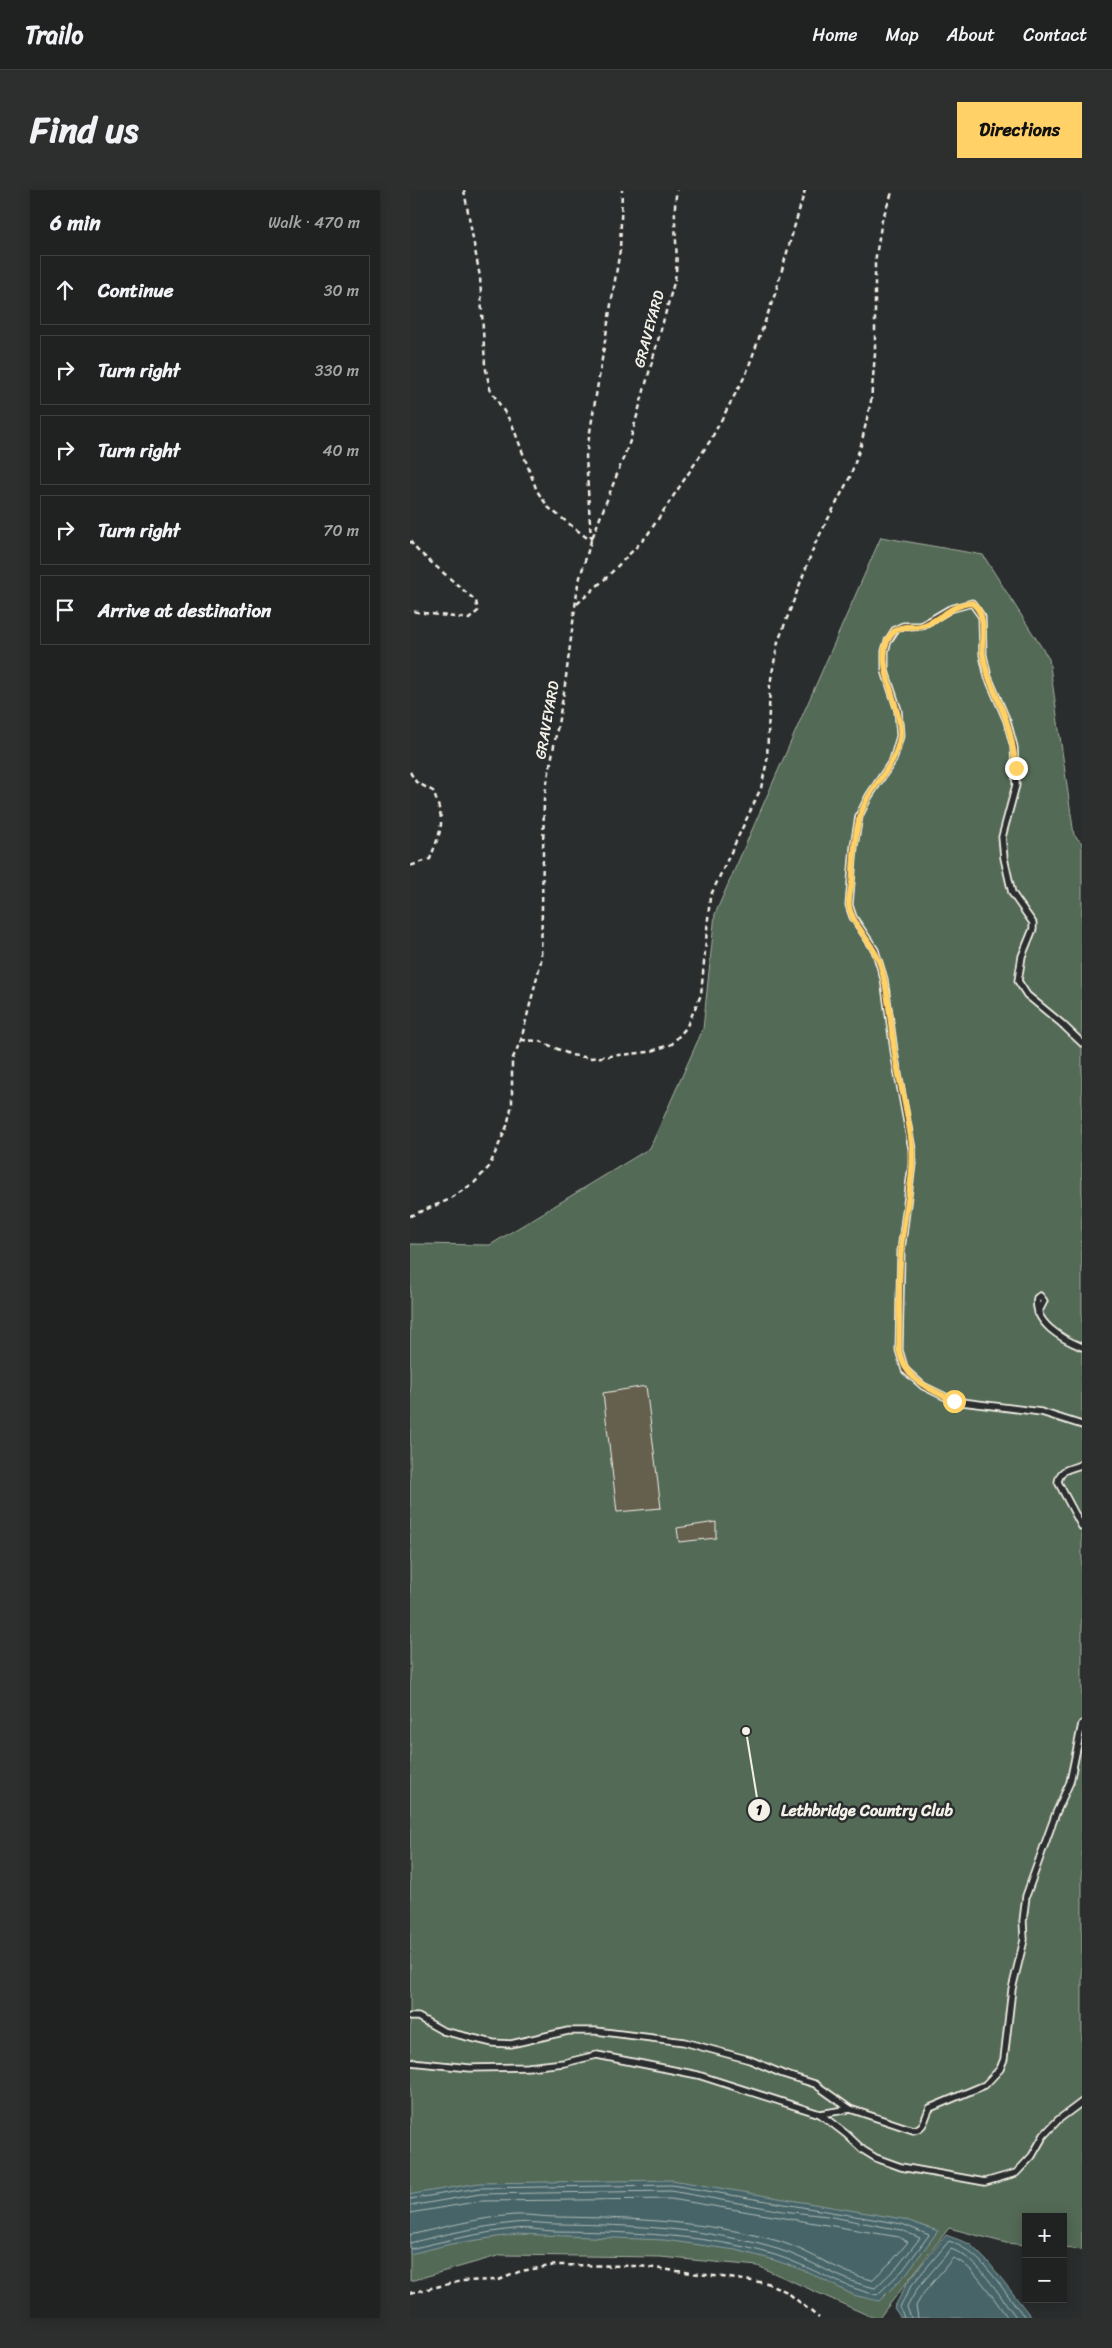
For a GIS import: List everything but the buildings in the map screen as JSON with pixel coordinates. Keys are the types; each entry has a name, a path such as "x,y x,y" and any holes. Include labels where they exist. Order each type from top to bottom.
{"lane":[{"path":"1082,1043 1062,1022 1027,995 1018,981 1022,956 1033,929 1033,923 1012,893 1004,858 1002,837 1016,785 1014,747 1007,721 988,677 983,655 982,617 972,603 959,605 922,626 903,626 895,630 888,640 885,651 885,671 898,710 900,736 893,760 869,796 859,816 854,846 849,905 853,917 875,950 884,979 912,1149 912,1164 900,1251 899,1350 905,1370 923,1386 954,1401 1041,1412 1082,1426"},
{"path":"1038,1313 1046,1324 1060,1336 1080,1345"},
{"path":"1082,1464 1066,1468 1059,1474 1058,1482 1082,1527"},
{"path":"410,2017 418,2017 442,2031 493,2043 511,2044 568,2032 587,2031 684,2042 750,2060 815,2084 850,2109 905,2128 919,2129 923,2126 930,2108 986,2085 1000,2069 1008,2042 1012,1989 1024,1940 1022,1922 1026,1896 1056,1813 1070,1782 1082,1724"},
{"path":"410,2062 470,2068 528,2067 564,2063 597,2055 698,2075 820,2114 863,2150 876,2158 902,2166 985,2182 1016,2173 1032,2156 1036,2146 1049,2130 1072,2108 1082,2102"},
{"path":"820,2114 850,2109"}],"path":[{"path":"464,190 480,277 485,365 490,389 512,424 537,491 549,508 591,541"},
{"path":"591,541 586,456 620,250 622,190"},
{"name":"GRAVEYARD","path":"410,1216 448,1200 474,1183 489,1167 507,1126 512,1104 512,1060 521,1040 541,961 544,799 564,692 578,584 591,541 630,441 675,279 678,262 674,204 677,190"},
{"path":"576,604 606,578 646,537 710,440 746,374 775,294 805,190"},
{"path":"521,1040 540,1041 572,1055 591,1058 649,1052 672,1044 686,1028 690,1020 700,995 710,897 761,788 765,770 770,684 778,642 815,544 850,477 861,445 872,392 875,262 882,220 893,190"},
{"path":"410,540 417,550 476,601 478,611 469,619 410,611"},
{"path":"410,772 416,782 433,791 443,815 441,831 430,860 410,866"},
{"path":"410,2293 462,2281 499,2280 521,2271 556,2265 639,2266 767,2283 787,2292 819,2318"}],"green space":[{"path":"881,537 983,555 1049,659 1074,835 1082,843 1082,2250 1067,2248 1067,2213 1022,2213 1022,2245 1006,2243 949,2228 879,2318 874,2318 758,2266 660,2257 501,2255 410,2281 410,1244 490,1245 650,1148 703,1029 715,914"}],"water":[{"path":"672,2180 903,2219 938,2231 906,2274 879,2301 853,2295 808,2272 774,2260 736,2250 664,2240 517,2234 451,2244 410,2254 410,2195 413,2194 479,2183"},
{"path":"946,2235 970,2244 990,2264 1032,2318 901,2318 894,2308 907,2283"}],"place":[{"name":"Lethbridge Country Club","path":"746,1731"}],"route":[{"path":"954,1401 923,1386 905,1370 901,1361 899,1350 901,1312 900,1251 912,1164 910,1130 896,1058 884,979 875,950 853,917 849,905 854,846 859,816 869,796 886,773 898,749 900,736 898,710 885,671 884,662 888,640 895,630 903,626 912,628 922,626 959,605 972,603 977,606 982,617 983,655 988,677 1007,721 1014,747 1016,768"}]}
